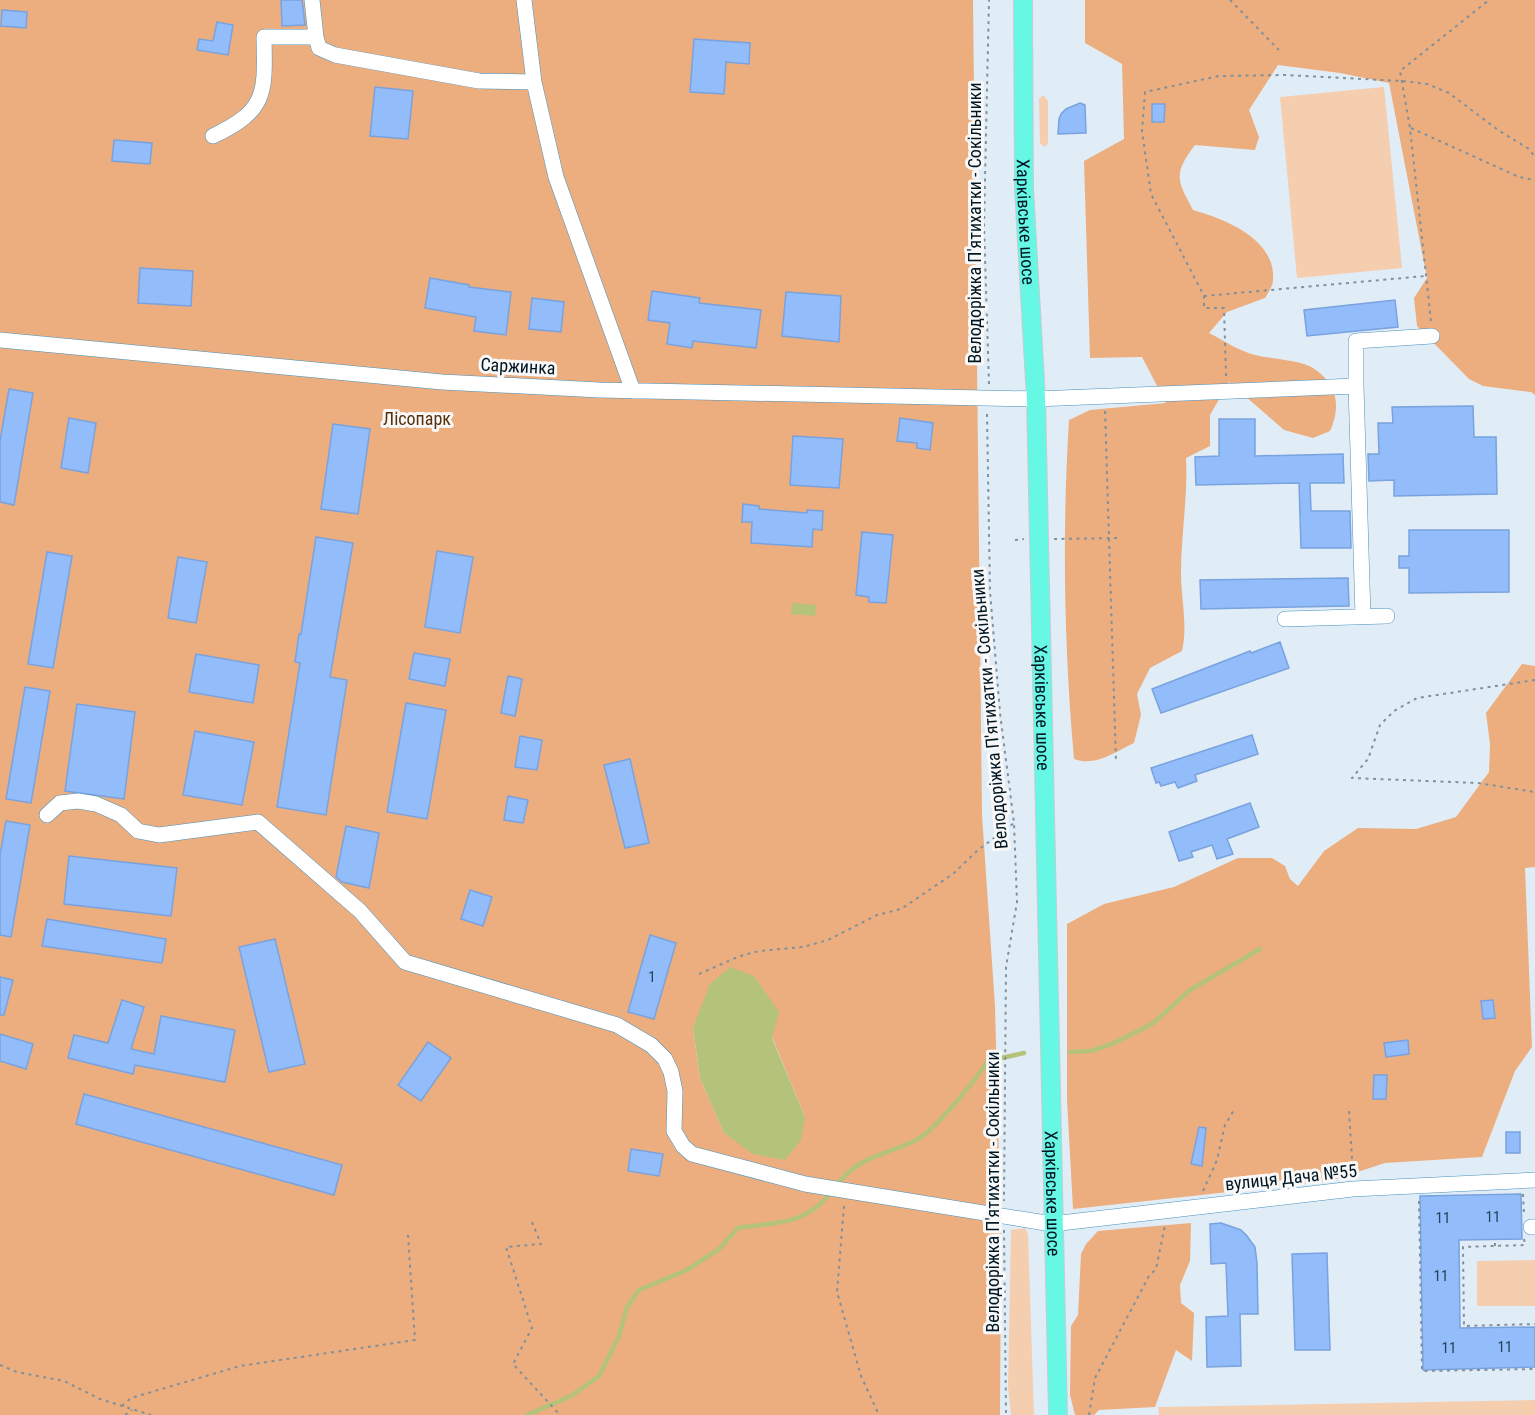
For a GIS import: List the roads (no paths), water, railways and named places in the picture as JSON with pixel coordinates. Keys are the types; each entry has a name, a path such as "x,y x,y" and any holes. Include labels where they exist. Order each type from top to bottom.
{"main road":[{"name":"Харківське шосе","path":"1023,0 1024,189 1036,399 1052,1224 1058,1415"}],"street":[{"path":"312,0 319,48 334,55 479,81 534,82"},
{"path":"524,0 534,82 556,177 633,391"},
{"path":"213,136 240,124 257,103 265,83 264,37 316,37"},
{"path":"1363,616 1356,341 1432,336"},
{"name":"Саржинка","path":"0,340 442,382 633,391 1036,399 1356,386"},
{"path":"1285,619 1386,616"},
{"name":"вулиця Дача №55","path":"47,815 60,803 78,801 96,804 121,815 138,831 159,835 258,822 360,911 405,962 617,1025 651,1046 664,1059 671,1072 675,1091 674,1131 683,1146 692,1154 805,1184 1004,1214 1052,1224 1353,1189 1529,1184"}],"waterway":[{"path":"1070,1052 1090,1051 1112,1044 1152,1024 1190,990 1260,949"},
{"path":"837,1185 845,1175 864,1162 924,1135 954,1104 988,1061 1024,1053"},
{"path":"527,1415 571,1396 599,1376 619,1336 627,1307 639,1290 687,1270 719,1249 738,1228 778,1223 801,1217 812,1211 832,1191"}],"park label":[{"name":"Лісопарк","path":"417,418"}]}
